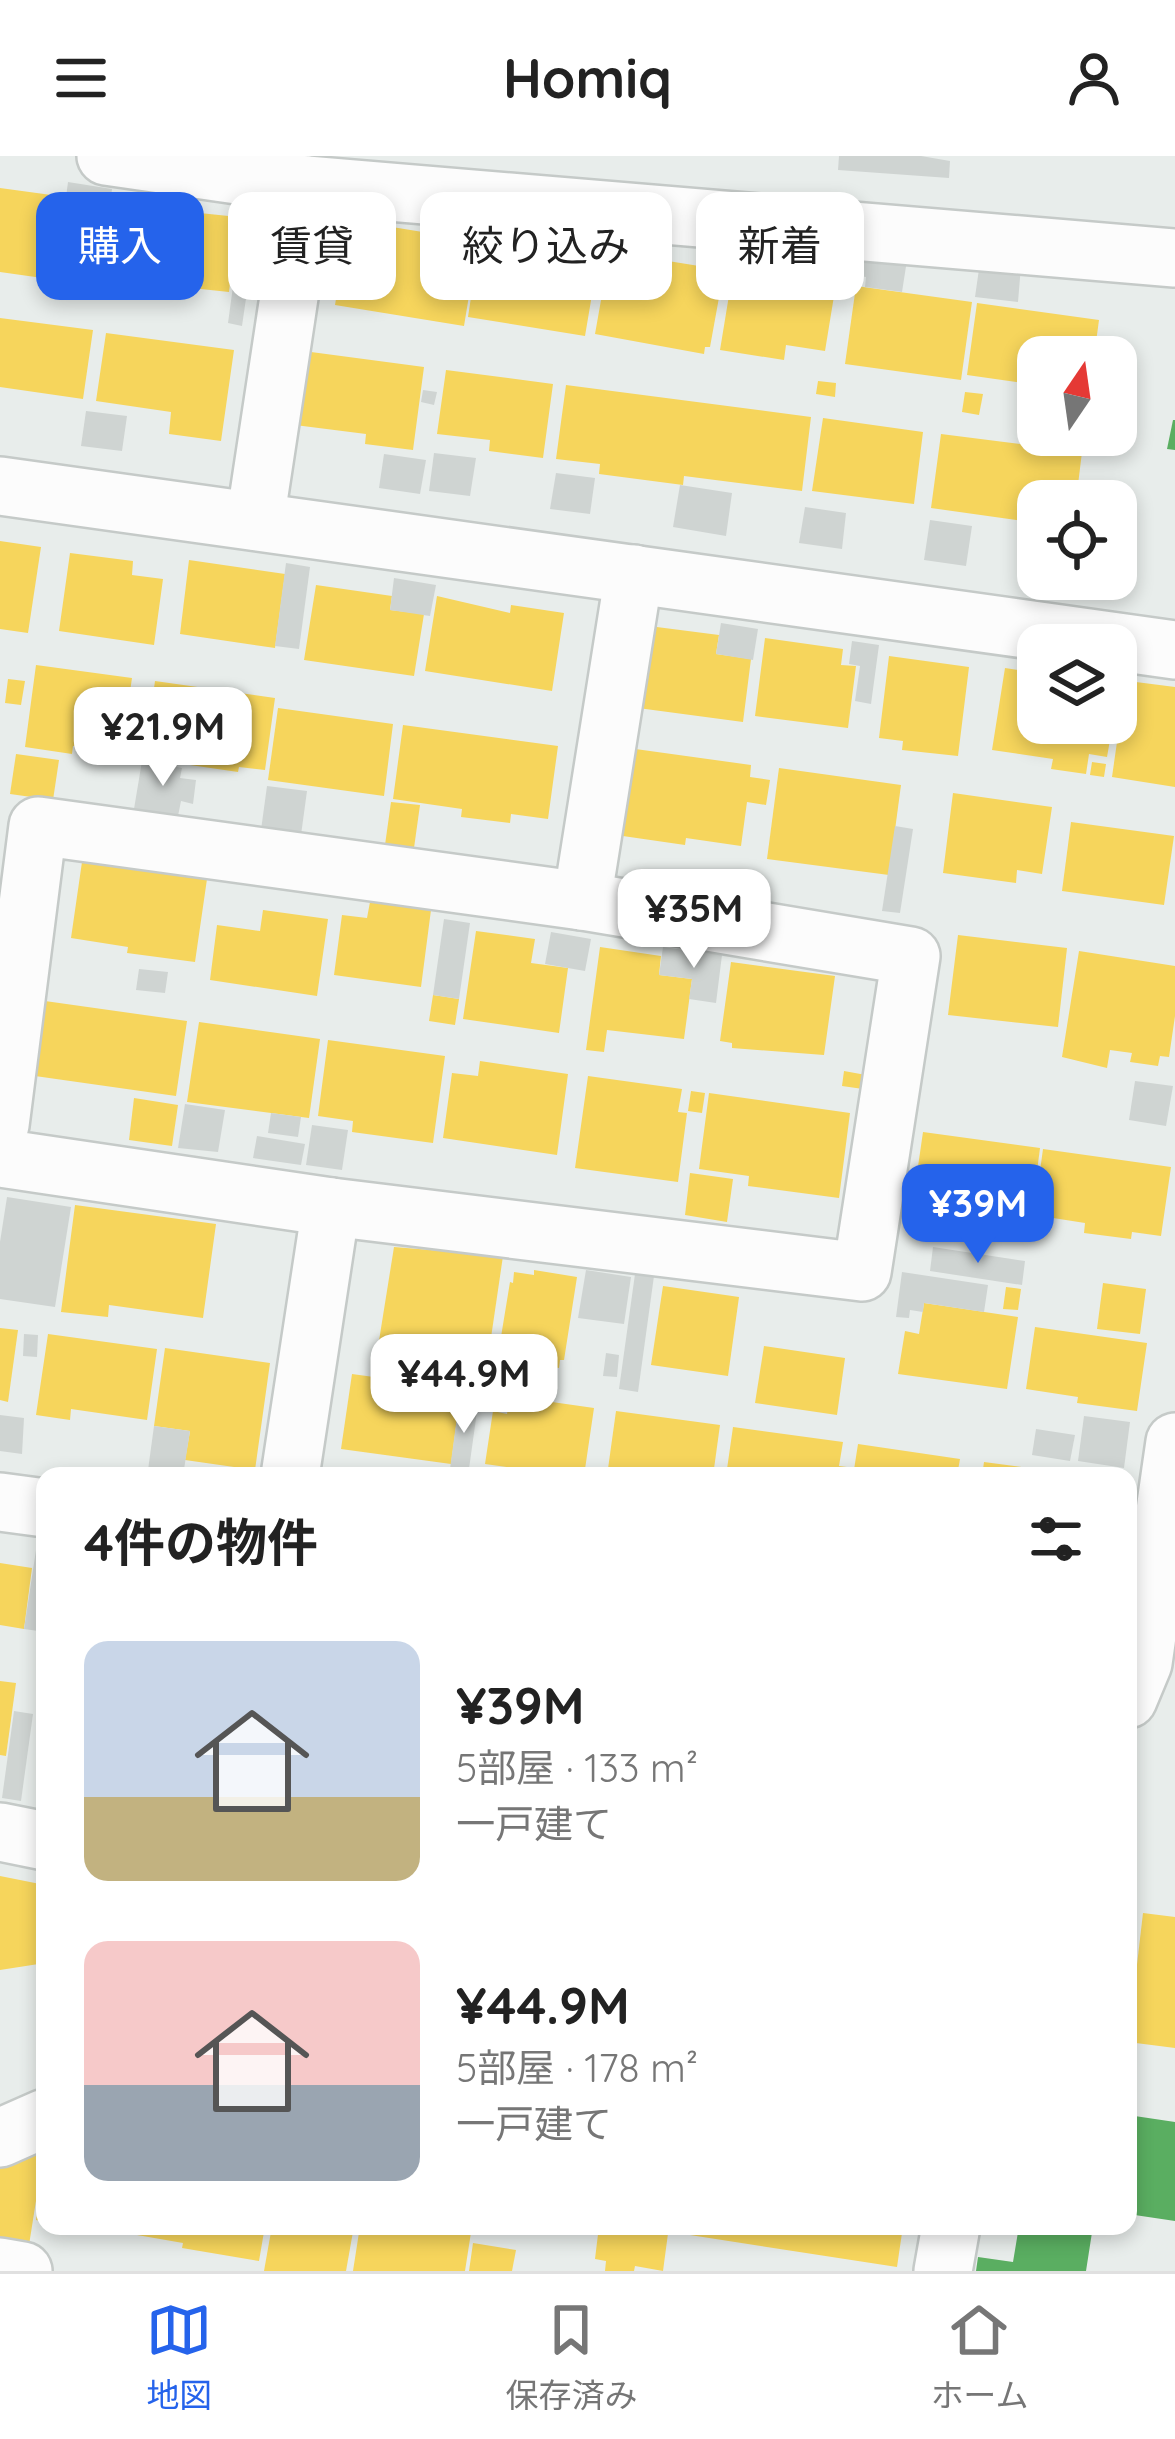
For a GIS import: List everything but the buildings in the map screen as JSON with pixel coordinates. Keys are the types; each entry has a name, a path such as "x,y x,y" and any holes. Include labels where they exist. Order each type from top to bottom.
{"street":[{"path":"106,156 306,185 1175,258"},
{"path":"255,521 306,185"},
{"path":"0,486 1175,650"},
{"path":"582,901 634,574"},
{"path":"0,1125 38,826 582,901 911,956 862,1272 331,1207 0,1157"},
{"path":"291,1467 331,1207"},
{"path":"1144,1672 1175,1442"},
{"path":"0,1502 36,1507"},
{"path":"0,1832 36,1839"},
{"path":"0,2138 36,2122"},
{"path":"943,2271 949,2235"},
{"path":"0,2267 23,2271"}]}
